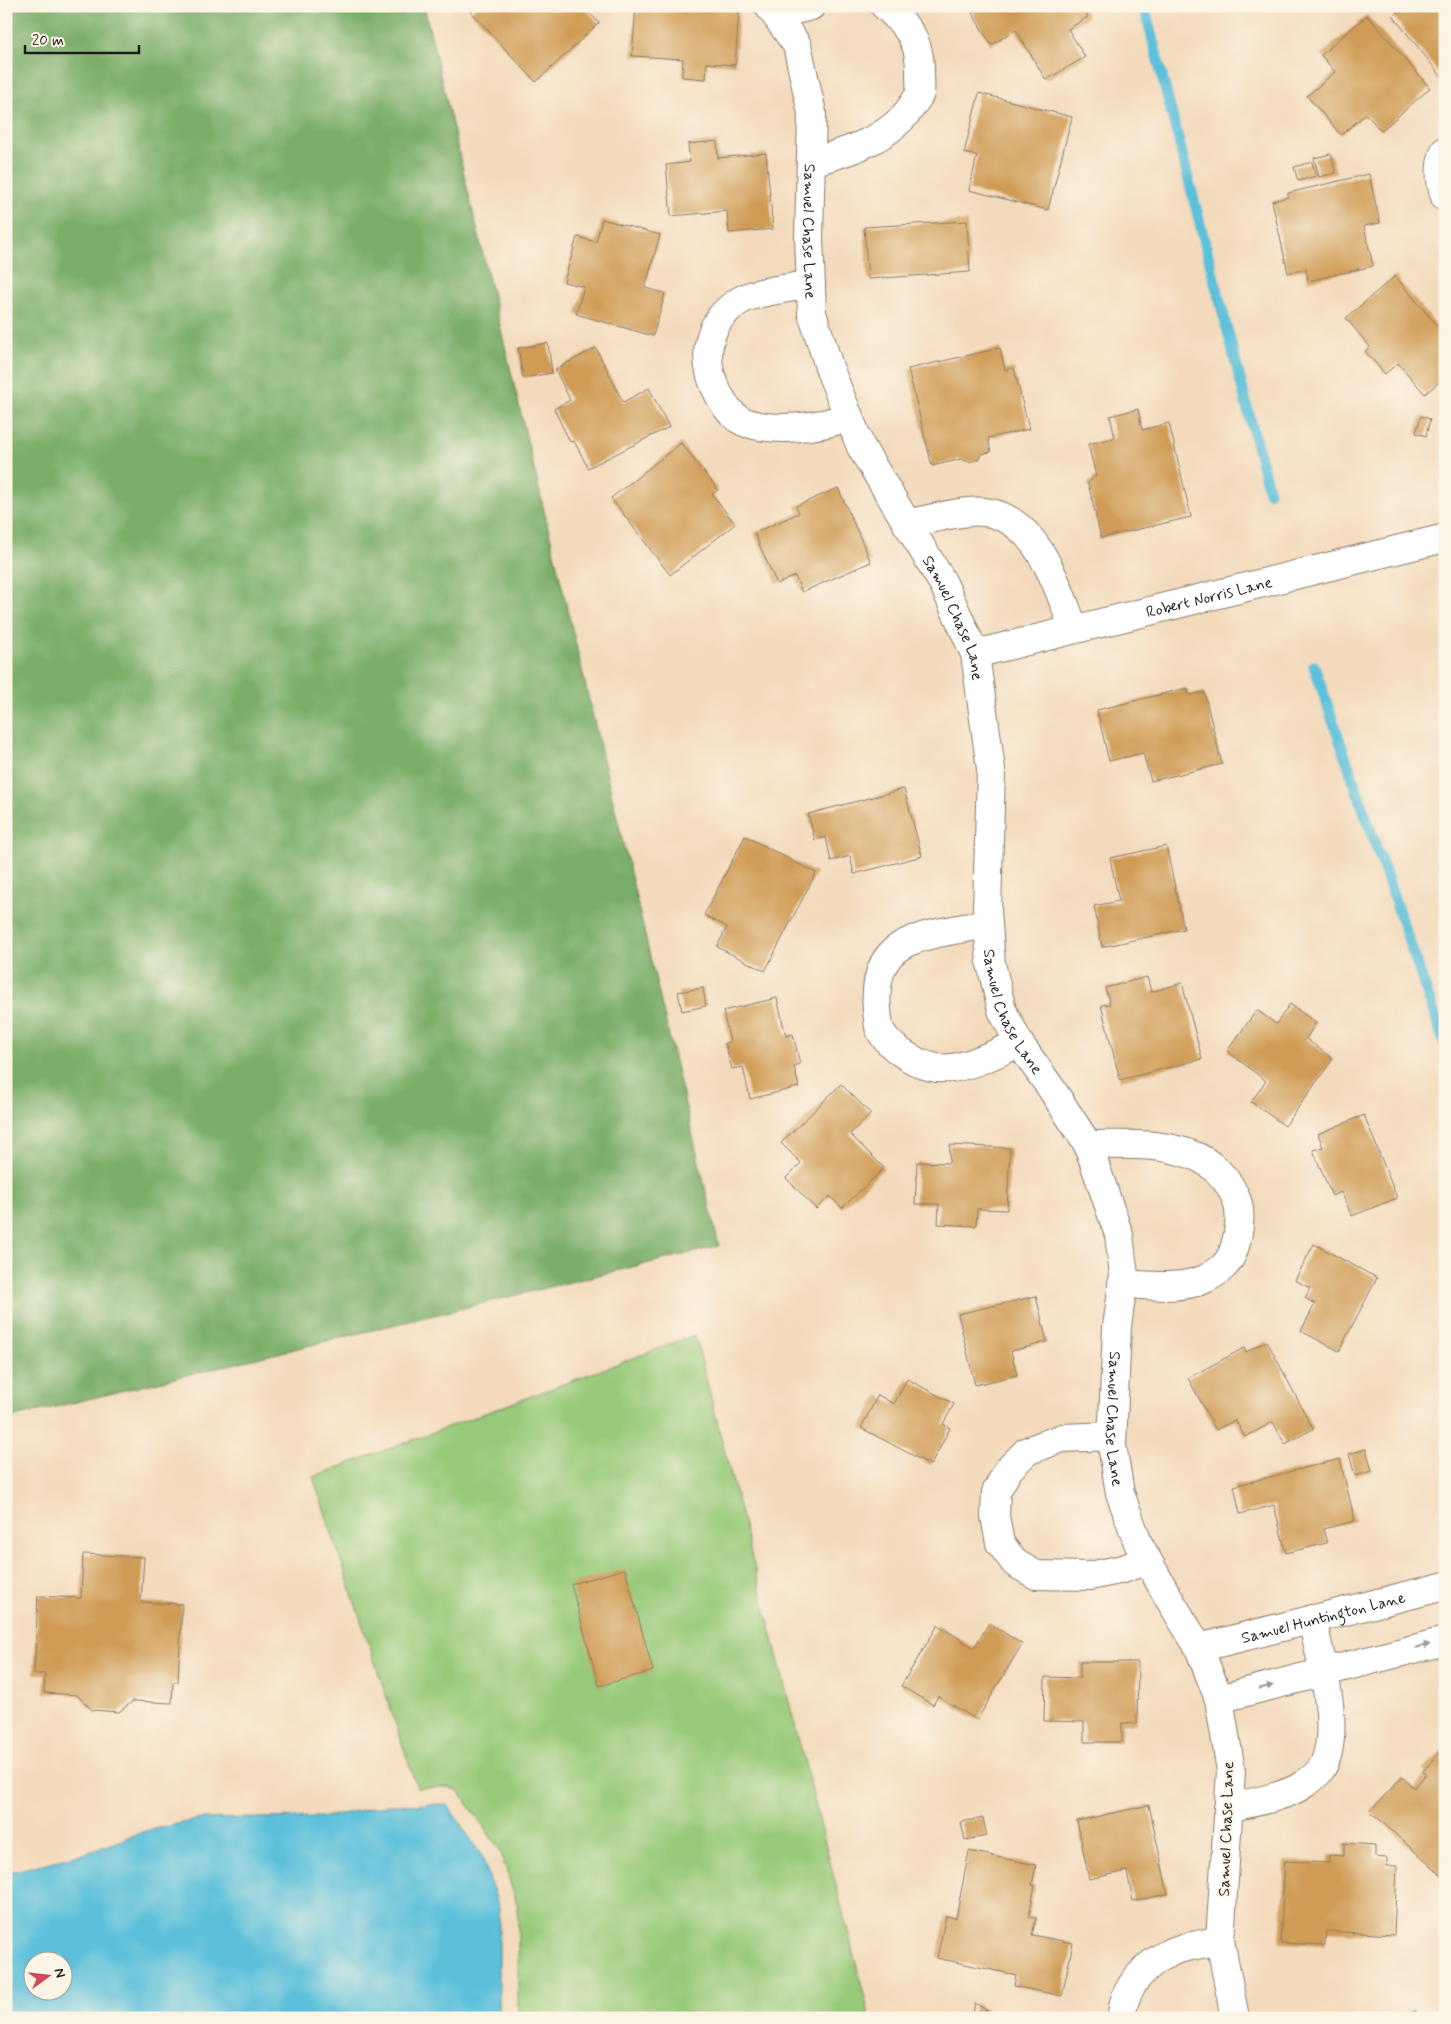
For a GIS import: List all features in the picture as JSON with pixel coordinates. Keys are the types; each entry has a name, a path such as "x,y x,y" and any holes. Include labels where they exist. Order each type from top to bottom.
{"street":[{"path":"772,11 811,6"},
{"path":"811,162 848,152 870,141 904,118 920,94 920,64 916,41 904,23 885,6"},
{"name":"Samuel Chase Lane","path":"772,11 797,45 812,113 809,238 812,313 830,370 861,447 943,583 975,654 991,769 988,924 991,964 1002,1010 1019,1044 1051,1088 1088,1145 1119,1235 1124,1275 1117,1328 1112,1445 1120,1493 1138,1543 1168,1598 1199,1648 1219,1699 1231,1771 1220,1940 1235,2018"},
{"path":"1445,151 1441,158 1440,181 1445,197"},
{"path":"811,284 742,299 722,315 712,331 707,358 713,384 727,410 744,422 770,427 800,427 830,423 849,417"},
{"path":"907,524 969,512 994,514 1013,522 1033,541 1051,571 1074,629"},
{"name":"Robert Norris Lane","path":"975,654 1445,538"},
{"path":"988,924 934,934 905,943 890,955 878,975 876,995 879,1027 894,1047 913,1059 933,1068 957,1067 981,1060 1019,1044"},
{"path":"1088,1145 1158,1145 1192,1154 1217,1170 1238,1201 1240,1220 1236,1245 1225,1265 1206,1279 1178,1285 1122,1284"},
{"path":"1112,1436 1062,1438 1027,1451 1008,1470 996,1492 995,1516 1000,1543 1015,1563 1036,1575 1090,1576 1123,1569 1147,1560"},
{"name":"Samuel Huntington Lane","path":"1199,1648 1445,1586"},
{"path":"1228,1808 1275,1796 1303,1786 1319,1772 1327,1755 1331,1713 1312,1619"},
{"path":"1219,1699 1445,1641"},
{"path":"1122,2018 1122,2007 1130,1987 1140,1973 1155,1961 1172,1952 1220,1940"}],"green space":[{"path":"6,6 424,6 719,1246 6,1419"},
{"path":"695,1335 870,2018 518,2018 518,1908 500,1850 459,1791 448,1787 417,1788 313,1477"}],"water":[{"path":"447,1804 482,1856 499,1908 499,2018 6,2018 6,1873 87,1853 145,1831 201,1819 324,1817 388,1805"}],"building":[{"path":"476,6 583,6 599,23 536,82 471,12"},
{"path":"636,6 682,6 739,11 735,65 707,63 706,79 682,77 683,59 632,56"},
{"path":"968,6 1082,6 1088,17 1068,29 1085,57 1046,80 1016,30 991,45"},
{"path":"1405,6 1445,6 1445,73 1441,76 1393,16"},
{"path":"1367,15 1430,88 1381,131 1366,114 1341,135 1307,96 1335,72 1321,55"},
{"path":"979,93 1072,117 1048,210 969,190 977,156 964,153"},
{"path":"717,141 718,158 766,153 773,229 729,233 727,211 671,216 666,165 690,162 688,144"},
{"path":"1331,154 1336,173 1319,177 1314,158"},
{"path":"1312,162 1316,176 1298,181 1294,167"},
{"path":"1369,174 1380,223 1364,226 1373,266 1308,281 1306,269 1288,273 1272,201 1288,197 1288,193"},
{"path":"602,219 660,235 645,288 665,293 653,336 576,314 584,287 564,282 577,237 596,242"},
{"path":"967,221 970,272 868,279 864,227"},
{"path":"1395,276 1445,335 1445,377 1425,394 1398,363 1385,374 1365,351 1370,347 1346,318"},
{"path":"548,343 552,373 523,378 518,348"},
{"path":"596,348 623,402 649,388 669,427 588,468 574,441 570,442 554,409 570,400 555,369"},
{"path":"1000,348 1005,370 1014,368 1029,429 988,438 991,452 981,454 979,459 969,462 961,459 932,466 908,369"},
{"path":"1138,409 1142,430 1169,423 1191,517 1101,538 1088,483 1096,476 1088,444 1115,438 1110,416"},
{"path":"1421,416 1430,419 1426,436 1416,433"},
{"path":"681,443 718,490 712,494 735,524 670,575 611,498"},
{"path":"838,488 871,562 802,592 795,576 777,584 754,533 799,513 796,506"},
{"path":"1187,688 1189,695 1204,692 1222,764 1151,781 1143,753 1109,761 1097,710"},
{"path":"904,789 922,856 854,874 850,856 831,861 826,837 815,840 808,814"},
{"path":"745,836 816,873 765,971 717,947 727,927 704,915"},
{"path":"1166,846 1184,929 1102,947 1094,906 1119,901 1110,858"},
{"path":"1147,977 1151,992 1182,983 1202,1059 1120,1080 1101,1005 1110,1004 1105,988"},
{"path":"703,988 706,1006 682,1011 678,992"},
{"path":"777,998 786,1036 793,1034 800,1064 794,1066 799,1087 750,1099 743,1067 732,1069 725,1043 730,1042 723,1011"},
{"path":"1290,1004 1316,1023 1306,1039 1333,1059 1285,1126 1251,1102 1266,1081 1227,1051 1257,1010 1276,1024"},
{"path":"841,1084 871,1114 850,1134 884,1168 842,1208 830,1196 816,1209 786,1178 801,1163 781,1143"},
{"path":"1364,1115 1397,1198 1352,1216 1341,1192 1332,1196 1313,1150 1323,1147 1318,1134"},
{"path":"950,1145 1010,1148 1007,1210 977,1209 976,1226 938,1224 939,1204 915,1204 917,1162 949,1163"},
{"path":"1314,1244 1377,1278 1339,1351 1301,1331 1315,1304 1305,1298 1310,1288 1295,1280"},
{"path":"1036,1296 1047,1342 1011,1351 1017,1375 975,1385 958,1314"},
{"path":"1267,1341 1313,1429 1285,1444 1273,1422 1245,1437 1235,1420 1216,1430 1188,1378 1244,1348 1246,1352"},
{"path":"907,1379 954,1404 943,1424 950,1428 931,1465 861,1428 878,1395 894,1404"},
{"path":"1366,1449 1372,1471 1355,1476 1349,1454"},
{"path":"1340,1459 1355,1521 1323,1529 1327,1543 1286,1553 1274,1505 1240,1514 1234,1486"},
{"path":"83,1554 144,1557 141,1602 182,1604 178,1682 173,1682 172,1703 133,1701 119,1712 92,1710 77,1695 44,1693 45,1674 34,1674 38,1596 81,1598"},
{"path":"625,1569 653,1671 599,1686 571,1584"},
{"path":"989,1623 1022,1644 977,1720 938,1696 933,1705 901,1686 938,1625 974,1648"},
{"path":"1080,1662 1138,1662 1137,1724 1122,1723 1122,1742 1084,1742 1084,1722 1044,1721 1045,1677 1080,1678"},
{"path":"1445,1747 1445,1879 1370,1811 1402,1777 1414,1788 1426,1774 1423,1771"},
{"path":"1149,1805 1168,1894 1133,1901 1127,1871 1089,1879 1077,1821"},
{"path":"983,1818 987,1836 965,1840 961,1822"},
{"path":"1344,1843 1375,1845 1375,1857 1387,1858 1387,1866 1397,1866 1394,1935 1326,1931 1325,1945 1280,1943 1285,1861 1329,1863 1329,1855 1344,1856"},
{"path":"969,1851 1036,1865 1032,1885 1035,1885 1029,1917 1036,1918 1032,1935 1073,1943 1062,1996 1014,1986 1016,1975 937,1958 946,1916 956,1918"},
{"path":"975,2003 999,2018 972,2018"},
{"path":"1416,2011 1418,2018 1393,2018 1393,2017"}],"waterway":[{"path":"1144,6 1269,492"},
{"path":"1314,666 1445,1045"}]}
